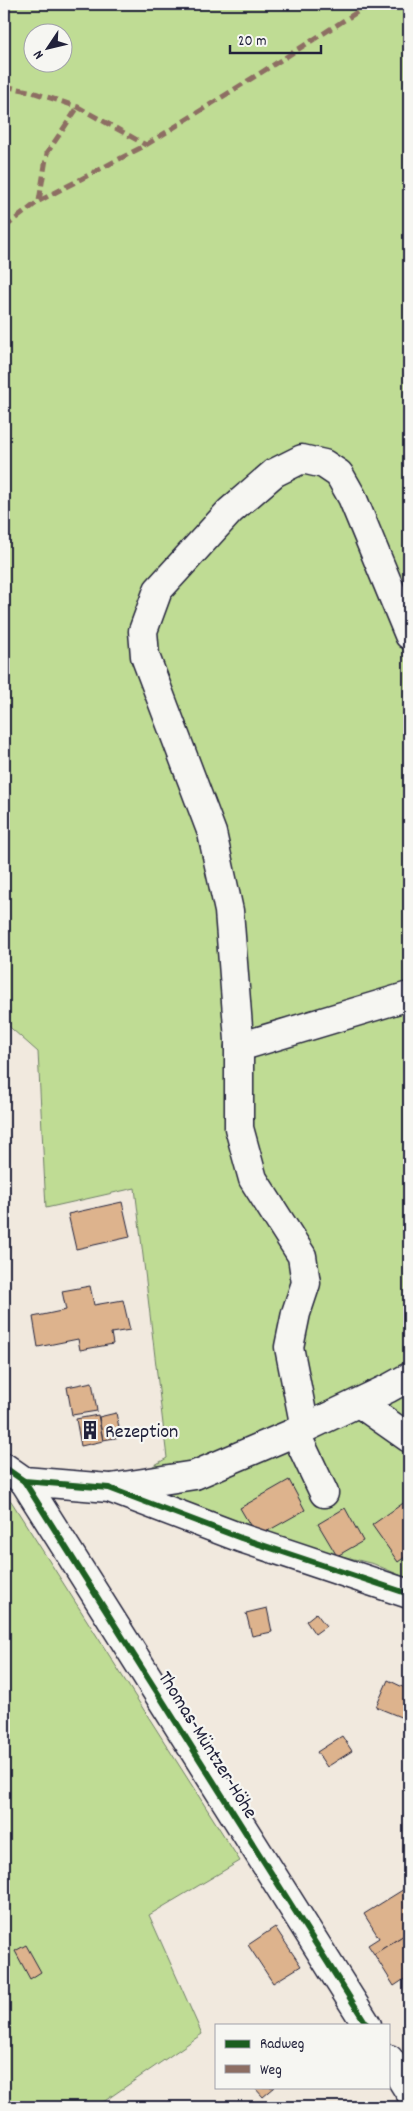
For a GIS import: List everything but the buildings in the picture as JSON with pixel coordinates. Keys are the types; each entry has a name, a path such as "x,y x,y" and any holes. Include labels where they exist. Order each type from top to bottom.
{"street":[{"path":"324,1493 300,1430 289,1347 296,1313 306,1283 302,1256 253,1179 239,1128 239,1046 229,911 212,833 145,656 143,632 158,590 230,511 274,473 302,459 324,464 339,474 352,497 409,635"},
{"path":"239,1046 409,996"},
{"path":"109,1488 195,1475 359,1403 409,1377"},
{"path":"359,1403 409,1438"},
{"name":"Thomas-Müntzer-Höhe","path":"14,1474 109,1488 241,1538 409,1594"},
{"name":"Thomas-Müntzer-Höhe","path":"14,1474 366,2024"},
{"path":"390,2062 409,2091"}],"green space":[{"path":"4,4 409,4 409,1579 374,1564 218,1525 118,1486 167,1458 135,1188 46,1208 38,1052 4,1022"},
{"path":"4,1495 11,1501 240,1861 149,1915 202,2034 96,2107 4,2107"}],"marked path":[{"path":"39,201 146,145 370,4"},
{"path":"4,86 29,91 78,107 146,145"},
{"path":"4,228 39,201 47,153 78,107"}],"cycle path":[{"path":"4,1467 24,1481 109,1488 241,1538 409,1594"},
{"path":"24,1481 366,2024"}],"place":[{"name":"Rezeption","path":"90,1430"}]}
